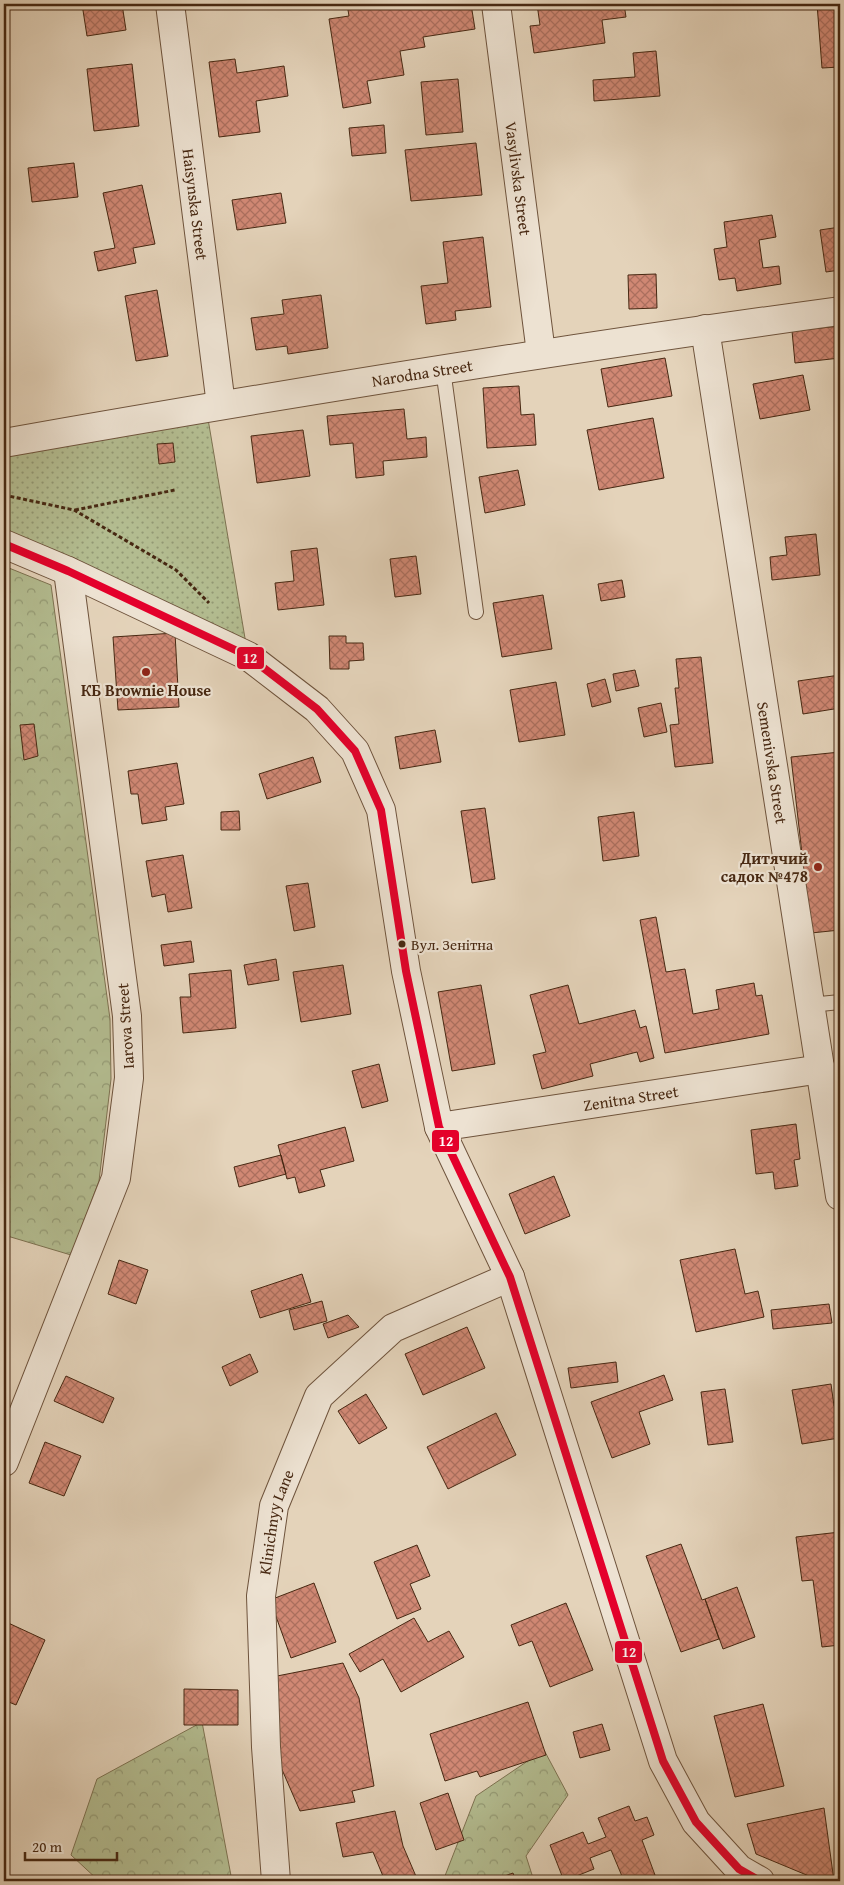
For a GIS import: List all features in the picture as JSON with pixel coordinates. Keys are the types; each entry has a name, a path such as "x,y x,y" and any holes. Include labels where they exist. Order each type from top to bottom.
{"street":[{"name":"Haisynska Street","path":"170,4 221,405"},
{"name":"Vasylivska Street","path":"496,4 541,353"},
{"name":"Narodna Street","path":"4,443 221,405 541,353 840,311"},
{"name":"Semenivska Street","path":"705,329 810,1005 838,1165 840,1196"},
{"path":"4,544 68,571 248,656 317,709 356,751 381,810 406,971 439,1127 510,1277 663,1761 696,1822 738,1869 760,1881"},
{"name":"Iarova Street","path":"4,1462 116,1178 129,1078 127,1016 68,571"},
{"name":"Zenitna Street","path":"439,1127 821,1069"},
{"name":"Klinichnyy Lane","path":"276,1881 266,1747 261,1596 274,1506 319,1396 393,1328 510,1277"}],"lane":[{"path":"443,369 476,612"},
{"path":"810,1005 840,1002"}],"path":[{"path":"74,510 175,490"},
{"path":"4,495 74,510 176,570 213,607"}],"green space":[{"path":"206,407 248,656 4,544 4,443"},
{"path":"4,566 51,585 110,1019 111,1079 99,1181 71,1255 4,1235"},
{"path":"202,1722 232,1881 99,1881 71,1855 97,1779"},
{"path":"544,1750 568,1795 526,1856 534,1881 443,1881 476,1796"}],"building":[{"path":"82,4 122,4 126,30 87,36"},
{"path":"347,4 471,4 475,29 423,37 425,47 400,51 404,75 367,81 371,103 343,108 329,19 349,16"},
{"path":"537,4 624,4 626,17 602,20 605,43 534,53 530,26 540,25"},
{"path":"817,4 840,4 840,67 822,68"},
{"path":"656,51 660,96 594,101 593,80 635,77 633,53"},
{"path":"235,59 237,73 284,66 288,96 256,101 260,132 219,137 209,62"},
{"path":"132,64 139,126 94,131 87,69"},
{"path":"458,79 463,132 426,135 421,82"},
{"path":"384,125 386,153 352,156 349,128"},
{"path":"476,143 482,195 411,201 405,150"},
{"path":"74,163 78,197 32,202 28,168"},
{"path":"142,185 155,244 133,248 136,263 98,271 94,252 115,248 103,193"},
{"path":"281,193 286,223 237,230 232,200"},
{"path":"772,215 776,237 759,240 763,268 779,266 781,284 737,291 735,278 719,280 714,249 727,247 724,222"},
{"path":"840,227 840,270 826,272 820,230"},
{"path":"483,237 491,307 455,311 456,320 426,324 421,286 448,283 443,242"},
{"path":"656,274 657,308 629,309 628,275"},
{"path":"157,290 168,356 136,361 125,296"},
{"path":"321,295 328,348 288,354 287,346 256,350 251,318 284,314 282,300"},
{"path":"840,326 840,358 795,363 792,331"},
{"path":"665,358 672,396 608,407 601,369"},
{"path":"803,375 810,410 760,419 753,384"},
{"path":"519,386 521,415 534,414 536,445 487,448 483,388"},
{"path":"404,409 407,439 426,437 427,457 383,461 384,475 356,478 353,443 330,445 327,416"},
{"path":"653,418 664,478 599,490 587,430"},
{"path":"303,430 310,476 257,483 251,436"},
{"path":"173,443 175,462 159,464 157,444"},
{"path":"518,470 525,505 485,513 479,477"},
{"path":"816,534 820,575 772,580 770,557 787,555 785,537"},
{"path":"317,548 324,605 278,610 275,583 294,581 291,551"},
{"path":"416,556 421,594 395,597 390,559"},
{"path":"622,580 625,597 601,601 598,584"},
{"path":"543,595 552,649 502,657 493,603"},
{"name":"КБ Brownie House","path":"175,633 179,707 118,710 113,637"},
{"path":"329,636 346,636 346,643 363,643 364,660 349,661 349,669 330,669"},
{"path":"701,657 713,763 675,767 670,725 679,724 675,688 679,688 676,659"},
{"path":"635,670 639,686 616,691 613,674"},
{"path":"840,675 840,708 803,714 798,681"},
{"path":"605,679 611,702 592,707 587,684"},
{"path":"556,682 565,735 519,742 510,690"},
{"path":"661,703 667,732 644,737 638,708"},
{"path":"34,724 38,756 24,760 20,725"},
{"path":"435,730 441,762 400,769 395,737"},
{"path":"840,752 840,930 811,933 791,757"},
{"path":"313,757 321,782 267,799 259,774"},
{"path":"177,763 184,804 165,807 167,820 142,824 138,794 131,794 128,771"},
{"path":"485,808 495,879 472,883 461,811"},
{"path":"239,811 240,830 221,830 221,812"},
{"path":"634,812 639,856 603,861 598,817"},
{"path":"183,855 192,908 168,912 165,894 152,897 146,861"},
{"path":"308,883 315,927 294,931 286,886"},
{"path":"4,912 9,961 4,962"},
{"path":"656,917 666,972 685,969 693,1014 719,1009 716,990 754,983 756,996 762,995 769,1034 665,1053 640,920"},
{"path":"191,941 194,962 164,966 161,945"},
{"path":"276,959 279,980 248,985 244,965"},
{"path":"343,965 351,1014 301,1022 293,972"},
{"path":"231,970 236,1028 183,1033 180,997 191,997 189,974"},
{"path":"481,985 495,1064 452,1071 438,992"},
{"path":"568,985 579,1024 635,1010 640,1028 646,1026 654,1058 640,1062 637,1052 590,1064 593,1076 542,1089 533,1055 546,1052 530,995"},
{"path":"379,1064 388,1101 362,1108 352,1071"},
{"path":"796,1124 800,1159 794,1160 798,1186 775,1189 773,1172 756,1174 751,1130"},
{"path":"345,1127 354,1161 320,1170 325,1186 299,1193 295,1177 287,1179 278,1145"},
{"path":"281,1155 286,1174 239,1187 234,1167"},
{"path":"554,1176 570,1216 525,1234 509,1194"},
{"path":"735,1249 745,1294 758,1291 764,1317 696,1332 680,1260"},
{"path":"119,1260 148,1270 136,1304 108,1294"},
{"path":"302,1274 311,1302 260,1318 251,1291"},
{"path":"322,1301 327,1321 294,1330 289,1310"},
{"path":"829,1304 832,1323 773,1329 771,1310"},
{"path":"348,1315 359,1327 328,1338 323,1324"},
{"path":"467,1327 485,1368 423,1395 405,1354"},
{"path":"250,1354 258,1372 230,1386 222,1367"},
{"path":"616,1362 618,1382 571,1388 568,1368"},
{"path":"664,1375 673,1400 639,1412 650,1444 612,1458 591,1402"},
{"path":"66,1376 114,1398 103,1423 54,1401"},
{"path":"831,1384 834,1406 840,1405 840,1426 837,1427 839,1438 802,1444 792,1390"},
{"path":"725,1389 733,1442 708,1445 701,1392"},
{"path":"366,1394 387,1428 359,1444 338,1411"},
{"path":"496,1413 516,1455 448,1489 427,1447"},
{"path":"45,1442 81,1456 64,1496 29,1483"},
{"path":"840,1532 840,1645 822,1647 813,1580 802,1581 796,1537"},
{"path":"681,1544 702,1600 705,1599 719,1639 681,1652 646,1556"},
{"path":"417,1545 430,1576 410,1584 421,1609 397,1619 374,1562"},
{"path":"314,1583 336,1642 291,1658 270,1600"},
{"path":"737,1587 755,1637 723,1649 705,1599"},
{"path":"566,1603 593,1670 550,1687 532,1641 519,1646 511,1625"},
{"path":"414,1618 428,1642 449,1631 464,1657 401,1692 383,1659 360,1672 349,1654"},
{"path":"4,1621 45,1640 16,1705 4,1700"},
{"path":"343,1663 359,1698 374,1786 352,1791 355,1802 300,1811 270,1742 272,1677"},
{"path":"184,1689 238,1690 238,1725 184,1725"},
{"path":"528,1702 546,1755 480,1777 477,1771 445,1781 430,1734"},
{"path":"763,1704 784,1786 735,1797 714,1716"},
{"path":"602,1724 610,1750 580,1758 573,1732"},
{"path":"448,1793 464,1840 436,1850 420,1803"},
{"path":"629,1806 635,1821 647,1817 654,1835 642,1840 655,1875 639,1881 624,1881 611,1850 590,1858 594,1869 564,1881 550,1845 583,1832 588,1844 606,1837 598,1818"},
{"path":"824,1808 834,1881 821,1881 756,1854 747,1824"},
{"path":"395,1811 403,1846 418,1881 385,1881 373,1852 343,1857 336,1823"},
{"path":"513,1873 516,1881 491,1881"}],"transit line":[{"name":"12","path":"4,544 68,571 248,656 317,709 355,751 381,810 406,971 439,1127 510,1277 663,1761 696,1822 739,1869 760,1881"}],"place":[{"name":"КБ Brownie House","path":"146,672"},
{"name":"Дитячий садок №478","path":"818,867"},
{"name":"Вул. Зенітна","path":"402,944"}]}
